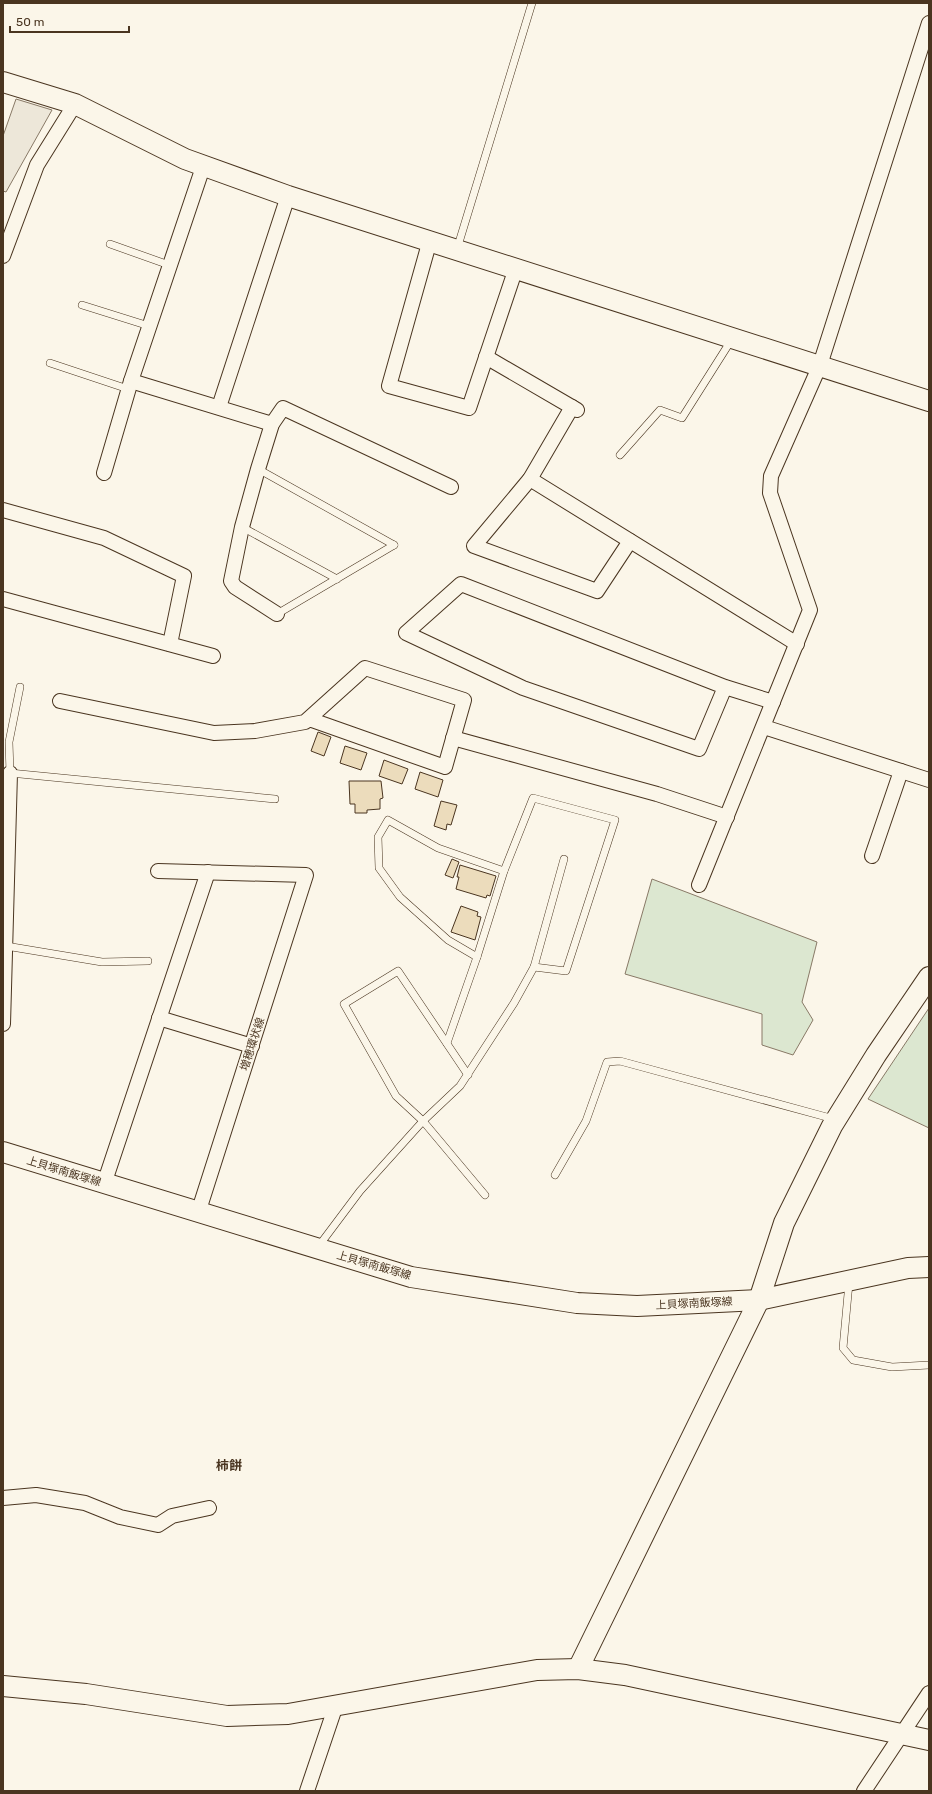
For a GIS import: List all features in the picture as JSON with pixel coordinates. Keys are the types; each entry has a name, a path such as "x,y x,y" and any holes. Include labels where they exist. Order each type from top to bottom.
{"street":[{"path":"699,885 810,610 770,494 771,476 820,365 929,23"},
{"path":"3,82 75,104 203,166 288,196 457,248 929,401"},
{"path":"3,256 37,165 75,104"},
{"path":"104,474 129,385 203,166"},
{"path":"219,407 288,196"},
{"path":"430,240 390,386 469,408 516,268"},
{"path":"486,356 574,408 530,479 474,546 597,591 630,541"},
{"path":"129,385 219,407 272,424"},
{"path":"277,614 235,587 231,581 242,527 258,469 272,424 283,408 451,487"},
{"path":"530,479 797,644"},
{"path":"3,510 104,538 184,576 170,644"},
{"path":"725,687 699,749 523,688 406,633 461,584 725,687 773,702"},
{"path":"3,599 213,656"},
{"path":"60,701 214,732 255,731 305,722 309,718 365,668 464,700 445,767 309,718"},
{"path":"764,727 929,780"},
{"path":"453,738 657,794 727,817"},
{"path":"872,856 901,771"},
{"path":"3,1024 6,946 7,796 10,773"},
{"path":"104,1184 208,872 158,871"},
{"name":"増穂環状線","path":"198,1213 306,874 208,872"},
{"path":"578,1669 759,1300 784,1223 836,1120 876,1055 929,977"},
{"path":"159,1018 252,1046"},
{"name":"上貝塚南飯塚線","path":"3,1152 198,1213 411,1277 577,1303 637,1306 759,1300 908,1268 929,1267"},
{"path":"3,1498 36,1495 85,1503 120,1517 158,1525 172,1516 209,1508"},
{"path":"3,1686 86,1694 227,1716 288,1714 537,1670 578,1669 626,1675 929,1740"},
{"path":"864,1791 929,1693"},
{"path":"307,1791 336,1705"}],"lane":[{"path":"457,248 532,3"},
{"path":"110,244 169,265"},
{"path":"82,305 149,326"},
{"path":"620,455 660,410 682,418 733,337"},
{"path":"50,363 129,385"},
{"path":"258,469 394,545 277,614"},
{"path":"242,527 337,579"},
{"path":"20,687 6,742 10,773 274,799"},
{"path":"446,1043 477,957 504,871 533,798 615,820 566,971 534,967"},
{"path":"477,957 448,940 400,897 379,868 378,837 388,820 438,848 504,871"},
{"path":"317,1248 360,1191 424,1121 460,1086 514,1003 534,967 564,859"},
{"path":"6,946 102,962 148,961"},
{"path":"468,1075 398,971 344,1004 396,1096 424,1121 485,1195"},
{"path":"555,1174 586,1121 607,1062 620,1060 836,1120"},
{"path":"849,1281 843,1348 853,1360 892,1367 929,1365"}],"green space":[{"path":"652,879 817,942 802,1002 813,1020 793,1055 762,1045 762,1014 625,974"},
{"path":"929,1008 929,1128 868,1099"}],"shaded area":[{"path":"16,99 52,110 6,192 3,191 3,136"}],"building":[{"path":"318,732 331,737 324,756 311,751"},
{"path":"345,746 367,753 361,770 340,763"},
{"path":"384,760 408,769 402,784 379,776"},
{"path":"420,772 443,780 438,797 415,789"},
{"path":"349,781 381,781 383,798 380,799 380,809 367,810 367,813 355,813 355,804 350,804"},
{"path":"441,801 457,805 451,825 447,824 446,830 434,826"},
{"path":"452,859 459,862 453,878 445,875"},
{"path":"460,865 496,876 490,896 487,895 486,898 456,889"},
{"path":"461,906 478,912 477,916 481,917 475,940 451,932"}],"district":[{"name":"柿餅","path":"229,1465"}]}
